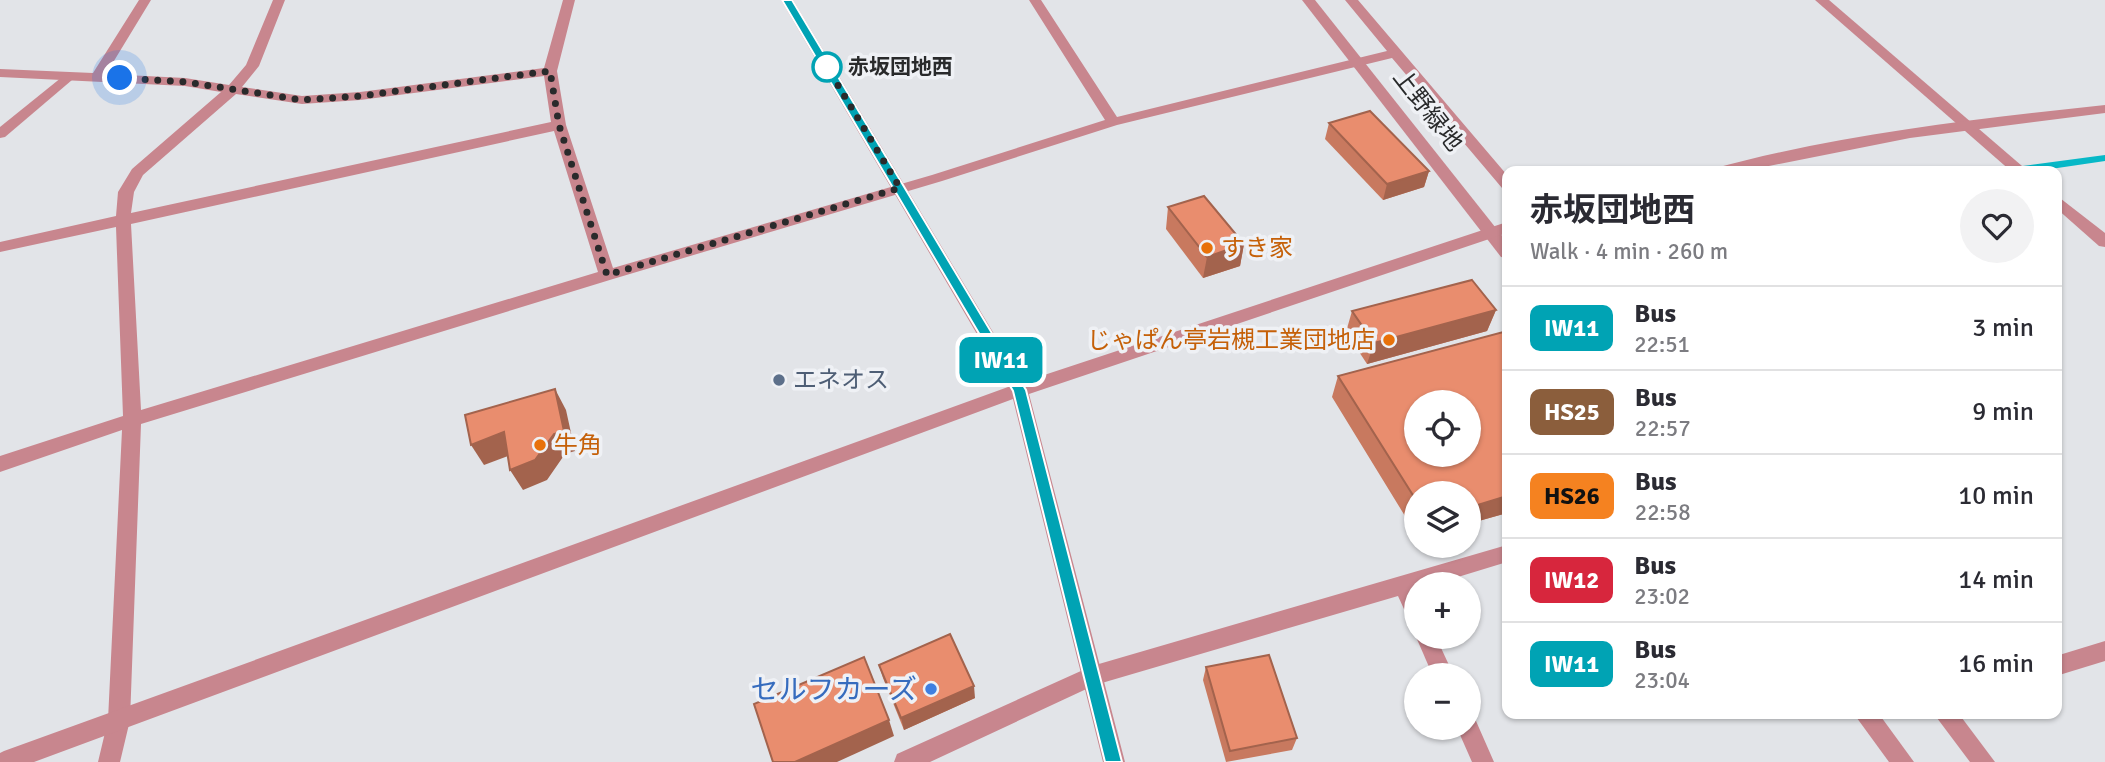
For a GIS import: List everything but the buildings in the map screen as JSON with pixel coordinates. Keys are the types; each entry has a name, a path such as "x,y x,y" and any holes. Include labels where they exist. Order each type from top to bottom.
{"street":[{"path":"98,76 145,0"},
{"path":"109,762 119,720 132,420 123,221 126,192 137,172 233,89 252,66 279,0"},
{"path":"569,0 550,71 559,125 607,275"},
{"path":"787,0 1019,390 1114,762"},
{"path":"1035,0 1113,122"},
{"name":"上野緑地","path":"1308,0 1498,229"},
{"path":"1351,0 1502,179"},
{"path":"1821,0 2015,166"},
{"path":"0,464 132,420 1113,122 1395,53"},
{"path":"0,73 186,82 302,100 360,96 550,71"},
{"path":"0,134 67,77"},
{"path":"1740,166 1966,124 2105,109"},
{"path":"0,247 559,125"},
{"path":"2062,205 2105,242"},
{"path":"4,762 1019,390 1498,229"},
{"path":"905,762 1093,676 1502,555"},
{"path":"2062,664 2105,651"},
{"path":"1869,719 1903,762"},
{"path":"1949,719 1984,762"},
{"path":"1473,740 1483,762"}],"waterway":[{"path":"2046,166 2105,158"}],"bus line":[{"name":"IW11","path":"787,0 1019,390 1114,762"}],"place":[{"name":"赤坂団地西","path":"827,67"},
{"name":"すき家","path":"1207,248"},
{"name":"じゃぱん亭岩槻工業団地店","path":"1389,340"},
{"name":"エネオス","path":"779,380"},
{"name":"牛角","path":"540,445"},
{"name":"セルフカーズ","path":"931,689"}],"route":[{"path":"120,78 186,82 302,100 360,96 550,71 559,125 607,275 900,188 827,67"}]}
